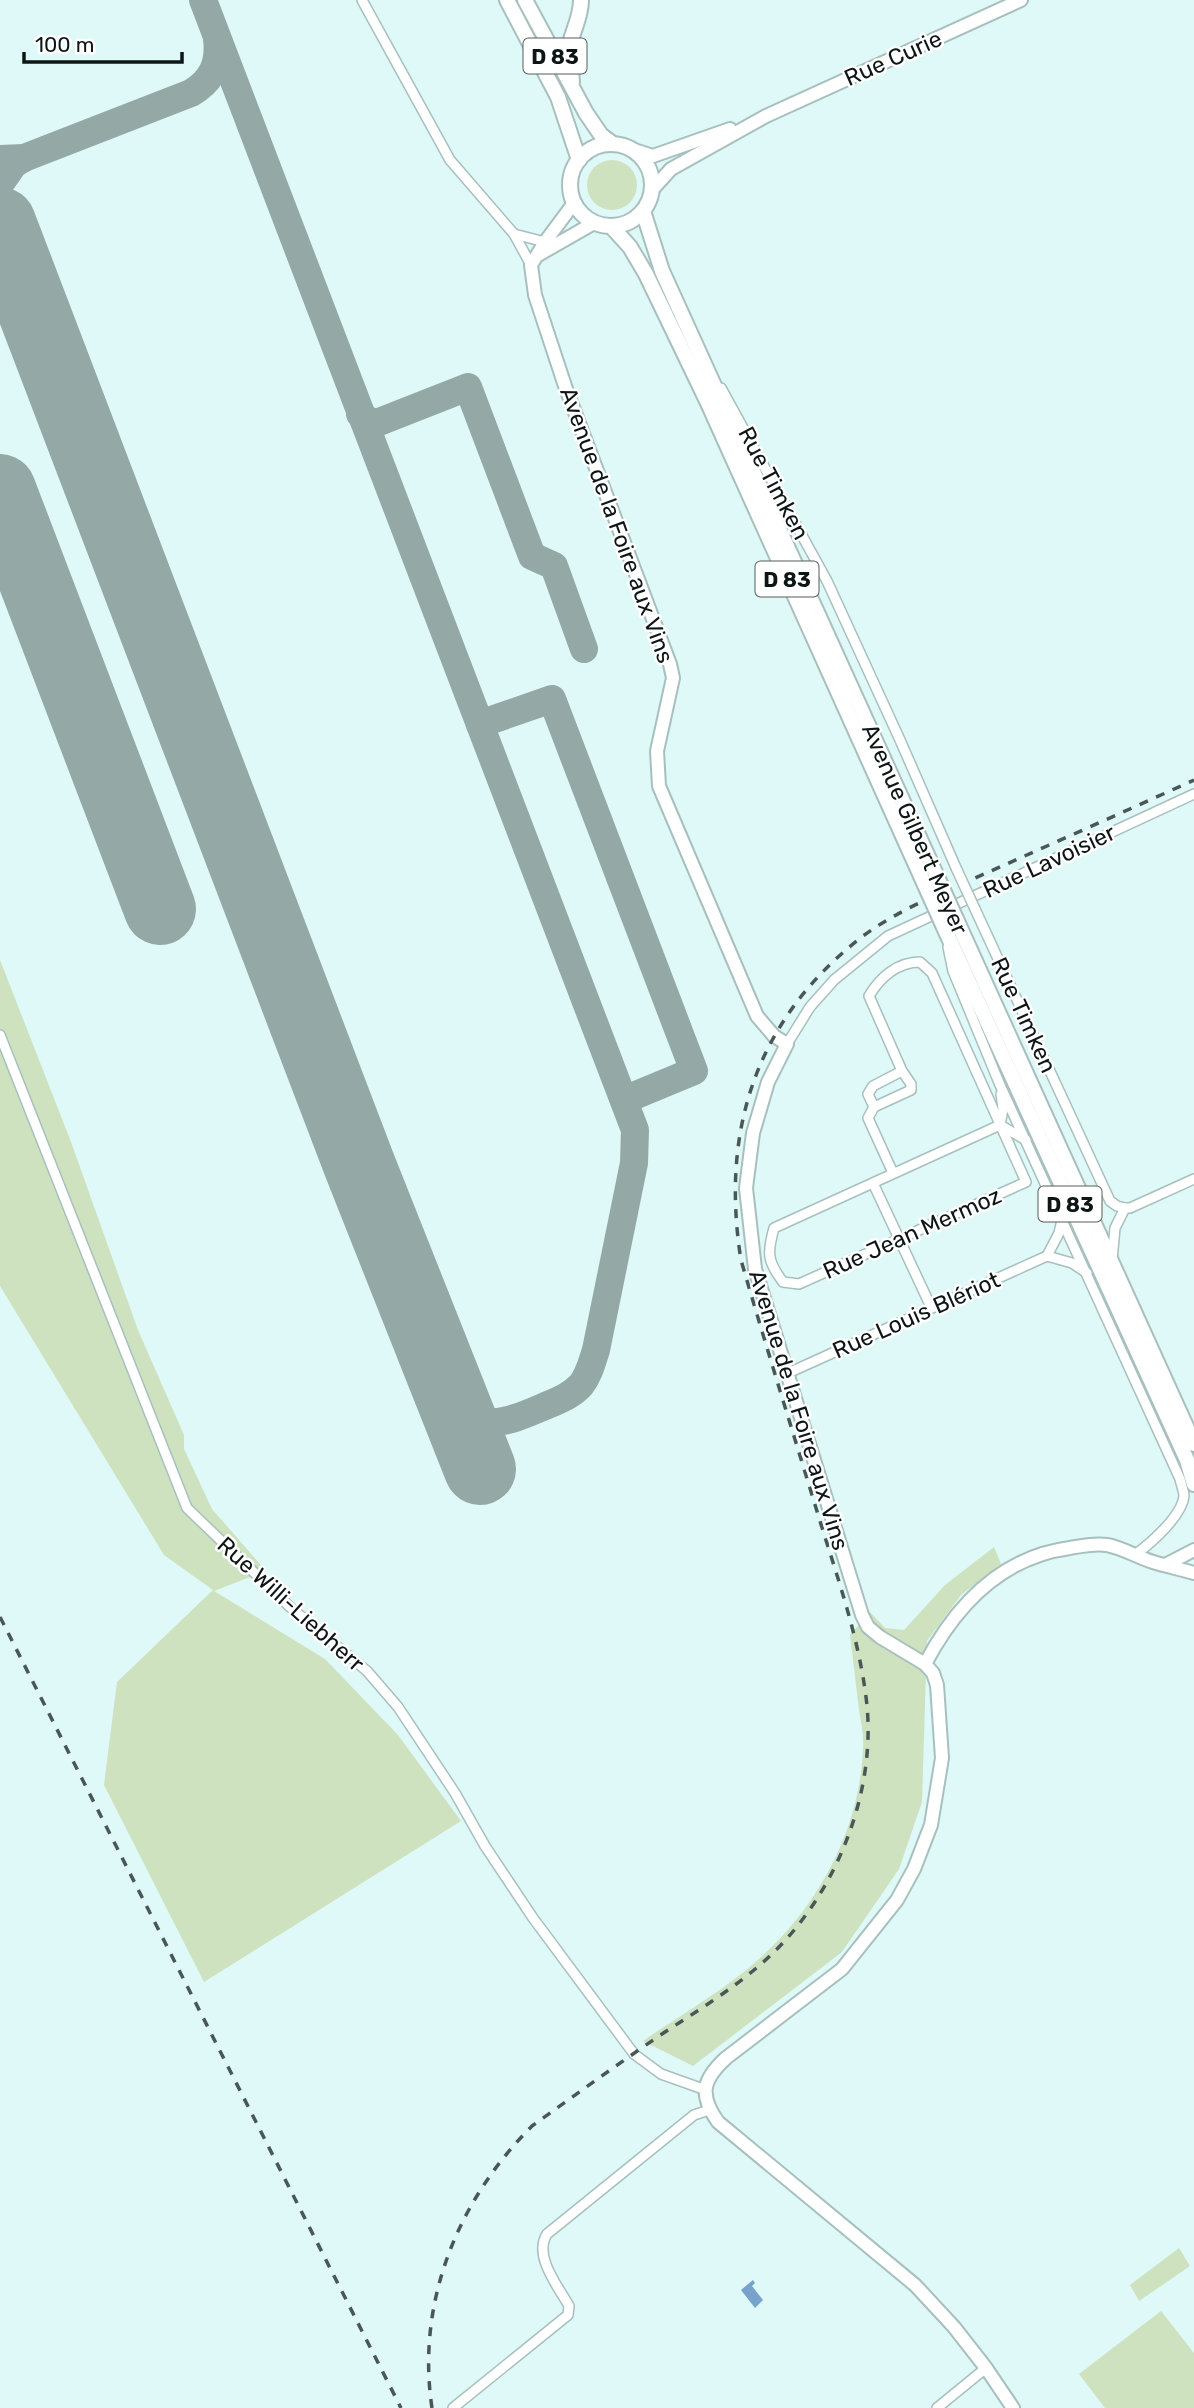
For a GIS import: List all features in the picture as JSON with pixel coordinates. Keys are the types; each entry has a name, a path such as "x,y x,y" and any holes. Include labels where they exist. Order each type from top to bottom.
{"main road":[{"name":"D 83","path":"507,0 558,97 579,160"},
{"name":"D 83","path":"524,0 597,131 612,144"},
{"path":"573,90 571,41 579,18 581,0"},
{"path":"612,144 628,148 639,155 651,178 651,191 643,211 634,219 611,226 594,223 579,211 574,203 570,181 579,160 588,151 612,144"},
{"name":"Avenue Gilbert Meyer","path":"643,211 662,271 705,363 1186,1460 1194,1484"},
{"name":"Avenue Gilbert Meyer","path":"611,226 630,247 646,274 932,882"},
{"name":"Avenue Gilbert Meyer","path":"950,922 1112,1262 1194,1444"}],"street":[{"name":"Avenue de la Foire aux Vins","path":"362,0 450,160 534,260 535,295 565,386 670,664 673,678 657,751 659,786 757,1016 774,1036 787,1044 768,1082 753,1133 746,1188 755,1269 862,1615 868,1627 925,1664"},
{"name":"Rue Curie","path":"628,148 653,156 663,154 766,116 1020,0"},
{"name":"Rue Curie","path":"651,191 671,169 766,116"},
{"path":"534,260 574,203"},
{"path":"534,260 594,223"},
{"path":"514,234 545,242"},
{"name":"Rue Timken","path":"705,363 733,406 827,581 1110,1201 1125,1209"},
{"name":"Rue Lavoisier","path":"787,1044 810,1007 834,980 888,936 1194,794"},
{"name":"Avenue Gilbert Meyer","path":"950,922 953,971 1000,1085 1180,1479 1184,1497 1173,1518 1151,1543 1136,1554"},
{"path":"894,1173 868,1118 874,1107 911,1090 911,1084 902,1071 869,996 877,983 905,962 920,962 932,973 1000,1125 1026,1140"},
{"name":"Rue Willi-Liebherr","path":"0,1035 187,1508 290,1607 367,1671 398,1707 533,1918 634,2054 661,2074 706,2090"},
{"path":"874,1107 868,1094 873,1086 902,1071"},
{"path":"1000,1085 1003,1109 1000,1125"},
{"path":"931,1307 873,1184 1000,1125"},
{"name":"Rue Jean Mermoz","path":"873,1184 774,1228 768,1248 771,1266 783,1282 799,1284 1026,1182 1000,1125"},
{"path":"1112,1262 1115,1228 1125,1209 1194,1180"},
{"path":"1062,1219 1059,1233 1047,1256 1072,1263 1087,1273"},
{"name":"Rue Louis Blériot","path":"786,1374 1047,1256"},
{"path":"1013,2408 954,2327 915,2285 718,2122 709,2110 706,2090 710,2073 726,2058 842,1969 898,1900 914,1869 931,1825 942,1758 937,1685 933,1673 925,1664 948,1624 969,1599 989,1581 1013,1566 1040,1554 1087,1546 1107,1545 1152,1562 1194,1573"},
{"path":"1167,1564 1194,1550"},
{"path":"453,2408 568,2315 569,2306 541,2253 542,2242 547,2234 694,2115 709,2110"},
{"path":"937,2408 986,2368"}],"green space":[{"path":"612,160 630,167 637,185 630,203 612,210 594,203 587,185 594,167"},
{"path":"0,960 71,1142 138,1330 184,1435 184,1449 212,1509 266,1571 214,1591 325,1659 398,1735 461,1821 204,1982 104,1785 117,1682 213,1590 164,1555 0,1286"},
{"path":"994,1547 1001,1564 961,1595 927,1641 922,1802 899,1869 842,1952 693,2066 643,2041 718,1991 760,1958 801,1914 833,1863 854,1806 863,1747 850,1635 870,1612 885,1628 904,1630 945,1585"},
{"path":"1179,2248 1190,2266 1139,2301 1130,2285"},
{"path":"1161,2311 1194,2353 1194,2408 1105,2408 1079,2374"}],"water":[{"path":"753,2280 755,2283 752,2286 763,2300 755,2308 741,2290"}],"taxiway":[{"path":"203,0 635,1130 634,1163 596,1350 584,1381 573,1392 553,1403 515,1418 491,1422 470,1415 449,1392"},
{"path":"0,159 24,158 191,93 204,83 213,70 217,56 217,39"},
{"path":"0,184 14,164 24,158"},
{"path":"360,414 370,422 379,422 468,387 532,556 554,566 584,649"},
{"path":"480,724 552,699 694,1071 624,1100"}],"runway":[{"path":"0,223 359,1164 480,1469"},
{"path":"0,490 160,909"}],"railway":[{"path":"432,2408 430,2330 437,2292 448,2255 483,2186 532,2126 733,1986 773,1953 817,1899 848,1836 859,1801 866,1767 868,1732 866,1697 857,1649 741,1260 736,1212 736,1166 742,1122 754,1080 772,1040 796,1003 826,968 878,926 925,900 1194,780"},
{"path":"0,1617 401,2408"}]}
